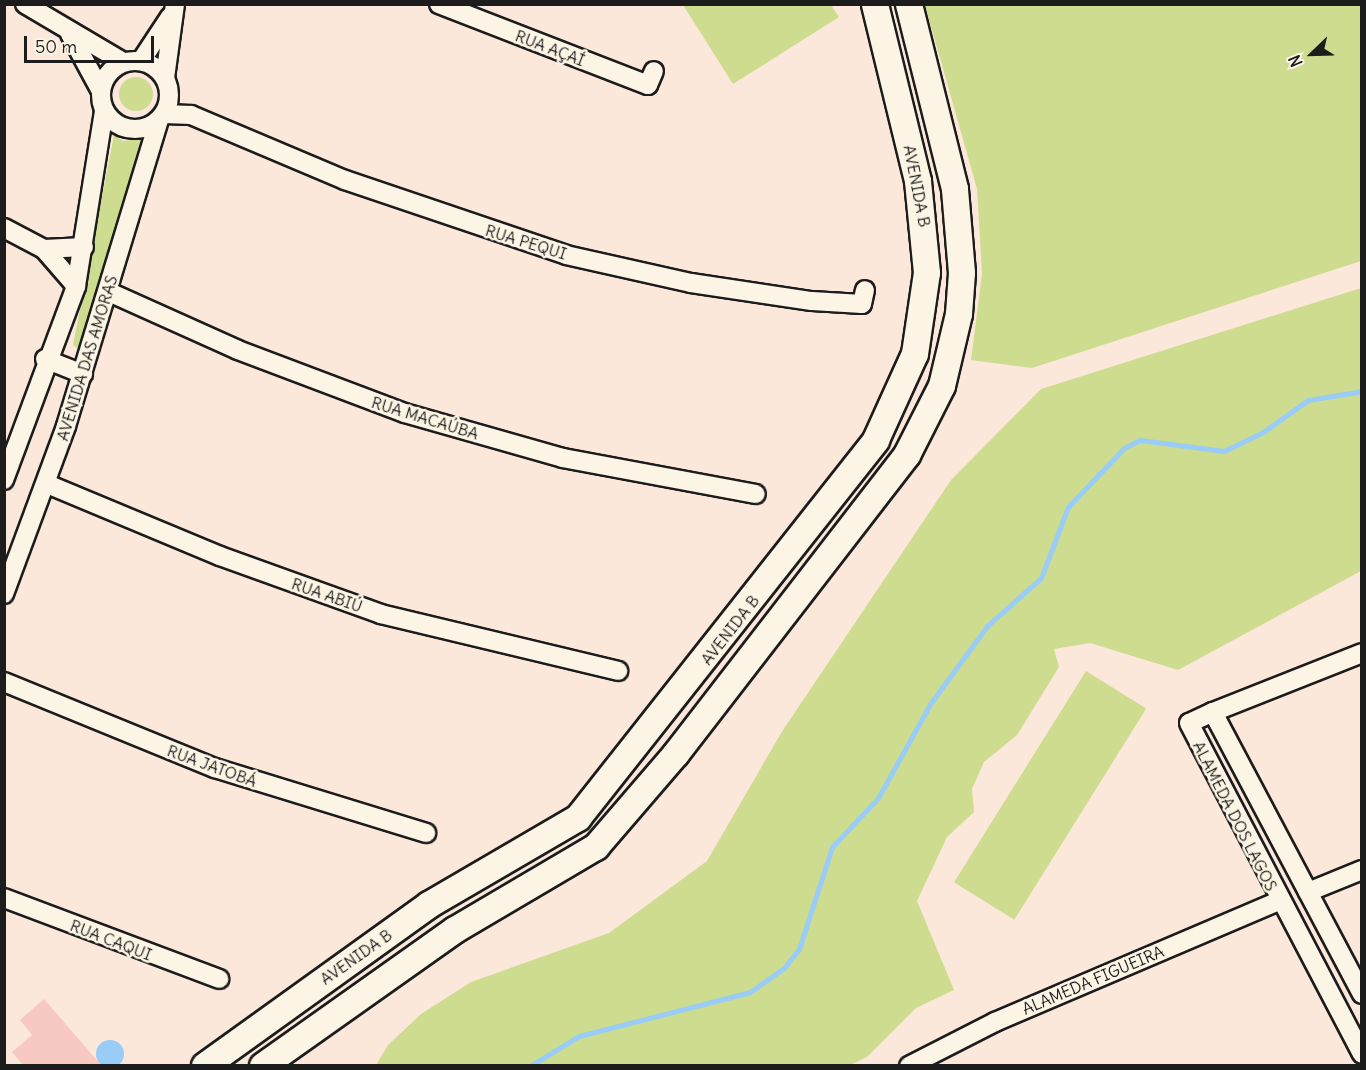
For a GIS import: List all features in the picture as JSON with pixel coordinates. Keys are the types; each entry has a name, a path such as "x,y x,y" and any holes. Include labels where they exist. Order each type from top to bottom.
{"street":[{"path":"25,4 69,34 123,62 141,61 167,84"},
{"name":"RUA AÇAÍ","path":"439,4 648,85 654,71"},
{"name":"AVENIDA B","path":"207,1063 429,905 578,818 876,440 915,354 927,273 919,190 875,4"},
{"name":"AVENIDA B","path":"263,1065 455,930 596,847 676,754 907,455 942,386 959,314 962,273 955,189 909,4"},
{"path":"69,34 101,91 104,111 129,129 161,117 167,84 174,9"},
{"path":"141,61 174,9"},
{"path":"101,91 108,73 123,62"},
{"name":"RUA PEQUI","path":"167,84 191,115"},
{"name":"AVENIDA DAS AMORAS","path":"6,469 45,360 76,286 104,111"},
{"name":"RUA PEQUI","path":"161,117 191,115 345,180 566,255 691,283 812,301 862,304 865,290"},
{"name":"AVENIDA DAS AMORAS","path":"4,594 47,484 109,292 161,117"},
{"path":"4,228 44,249 76,286"},
{"path":"44,249 84,247"},
{"name":"RUA MACAÚBA","path":"109,292 288,371 416,416 563,458 756,494"},
{"path":"45,360 83,374"},
{"name":"RUA ABIÚ","path":"47,484 219,556 381,614 618,671"},
{"path":"1213,712 1362,653"},
{"name":"RUA JATOBÁ","path":"4,682 215,768 426,833"},
{"name":"ALAMEDA DOS LAGOS","path":"1362,994 1213,712 1189,723 1299,942 1362,1054"},
{"path":"1232,807 1251,805 1280,842"},
{"path":"1308,892 1362,870"},
{"name":"RUA CAQUI","path":"4,898 219,979"},
{"name":"ALAMEDA FIGUEIRA","path":"909,1065 995,1022 1279,901"},
{"path":"1299,942 1322,975 1335,980 1352,977"}],"green space":[{"path":"683,5 831,5 839,17 733,84"},
{"path":"925,5 1361,5 1361,261 1032,368 971,360 982,274 977,189"},
{"path":"136,77 148,82 153,94 148,106 136,111 124,106 119,94 124,82"},
{"path":"114,135 123,141 147,138 80,350 73,345"},
{"path":"1361,288 1361,571 1178,670 1090,643 1054,649 1059,667 1017,735 984,762 972,789 974,812 947,837 917,901 954,990 916,1008 867,1057 850,1065 376,1065 388,1045 421,1014 471,982 609,933 707,861 781,733 951,480 1041,389"},
{"path":"1086,671 1146,709 1014,920 954,882"}],"water":[{"path":"110,1040 120,1044 124,1054 120,1064 110,1068 100,1064 96,1054 100,1044"}],"building":[{"path":"44,999 101,1065 23,1065 12,1052 32,1035 20,1020"}],"waterway":[{"path":"530,1066 579,1036 750,992 784,968 799,949 832,847 878,798 930,704 987,626 1041,578 1068,507 1124,448 1140,440 1224,451 1263,432 1308,400 1362,391"}]}
